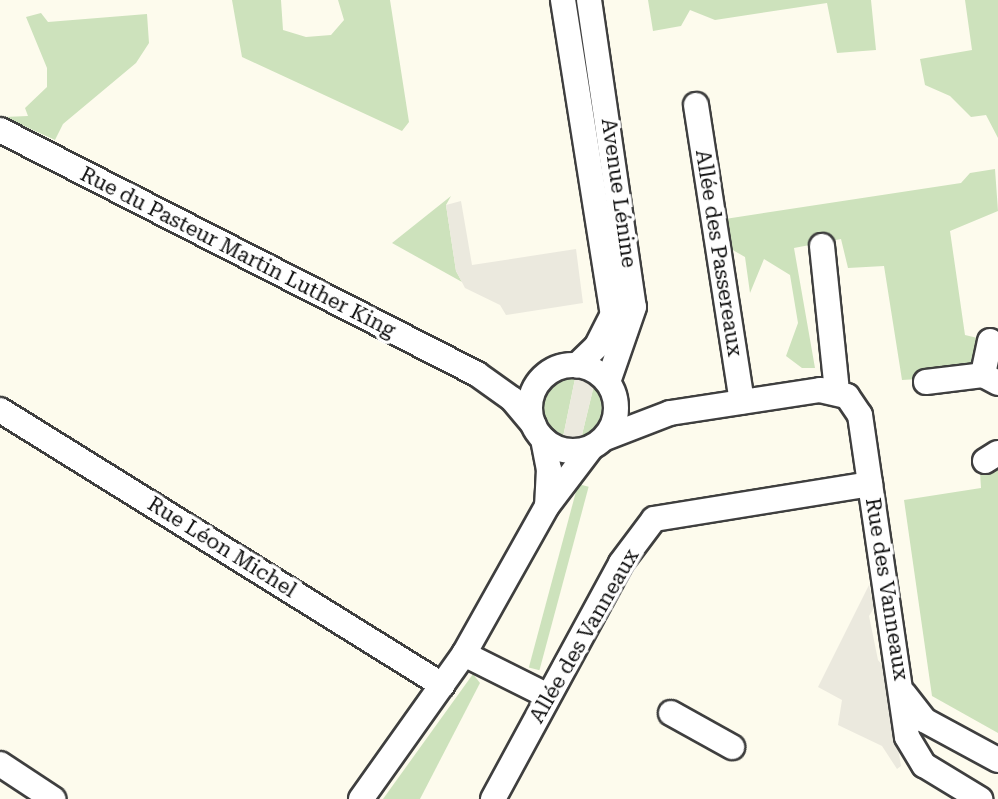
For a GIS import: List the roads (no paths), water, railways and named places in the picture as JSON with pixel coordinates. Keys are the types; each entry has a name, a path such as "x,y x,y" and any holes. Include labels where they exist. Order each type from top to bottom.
{"street":[{"name":"Avenue Lénine","path":"563,0 614,314 597,346 577,365"},
{"name":"Avenue Lénine","path":"589,0 634,307 611,388"},
{"name":"Allée des Passereaux","path":"696,105 741,401"},
{"name":"Rue du Pasteur Martin Luther King","path":"0,130 477,374 512,399 538,432"},
{"path":"538,432 566,451 598,443 670,413 741,401 837,391 822,246"},
{"path":"926,382 990,379 989,341"},
{"path":"547,506 549,469 538,432 533,392 548,373 577,365 611,388 627,406 670,413"},
{"name":"Rue du Pasteur Martin Luther King","path":"477,374 516,382 548,373"},
{"path":"361,799 464,654 547,506 616,417 611,388"},
{"name":"Rue des Vanneaux","path":"837,391 847,396 860,415 904,694 902,712 915,755 936,774 980,799"},
{"name":"Rue Léon Michel","path":"0,410 442,685"},
{"name":"Allée des Vanneaux","path":"493,799 621,563 654,519 870,484"},
{"path":"464,654 548,696"},
{"name":"Rue des Vanneaux","path":"904,694 924,720 998,760"},
{"path":"671,713 732,747"},
{"path":"0,764 52,799"}]}
